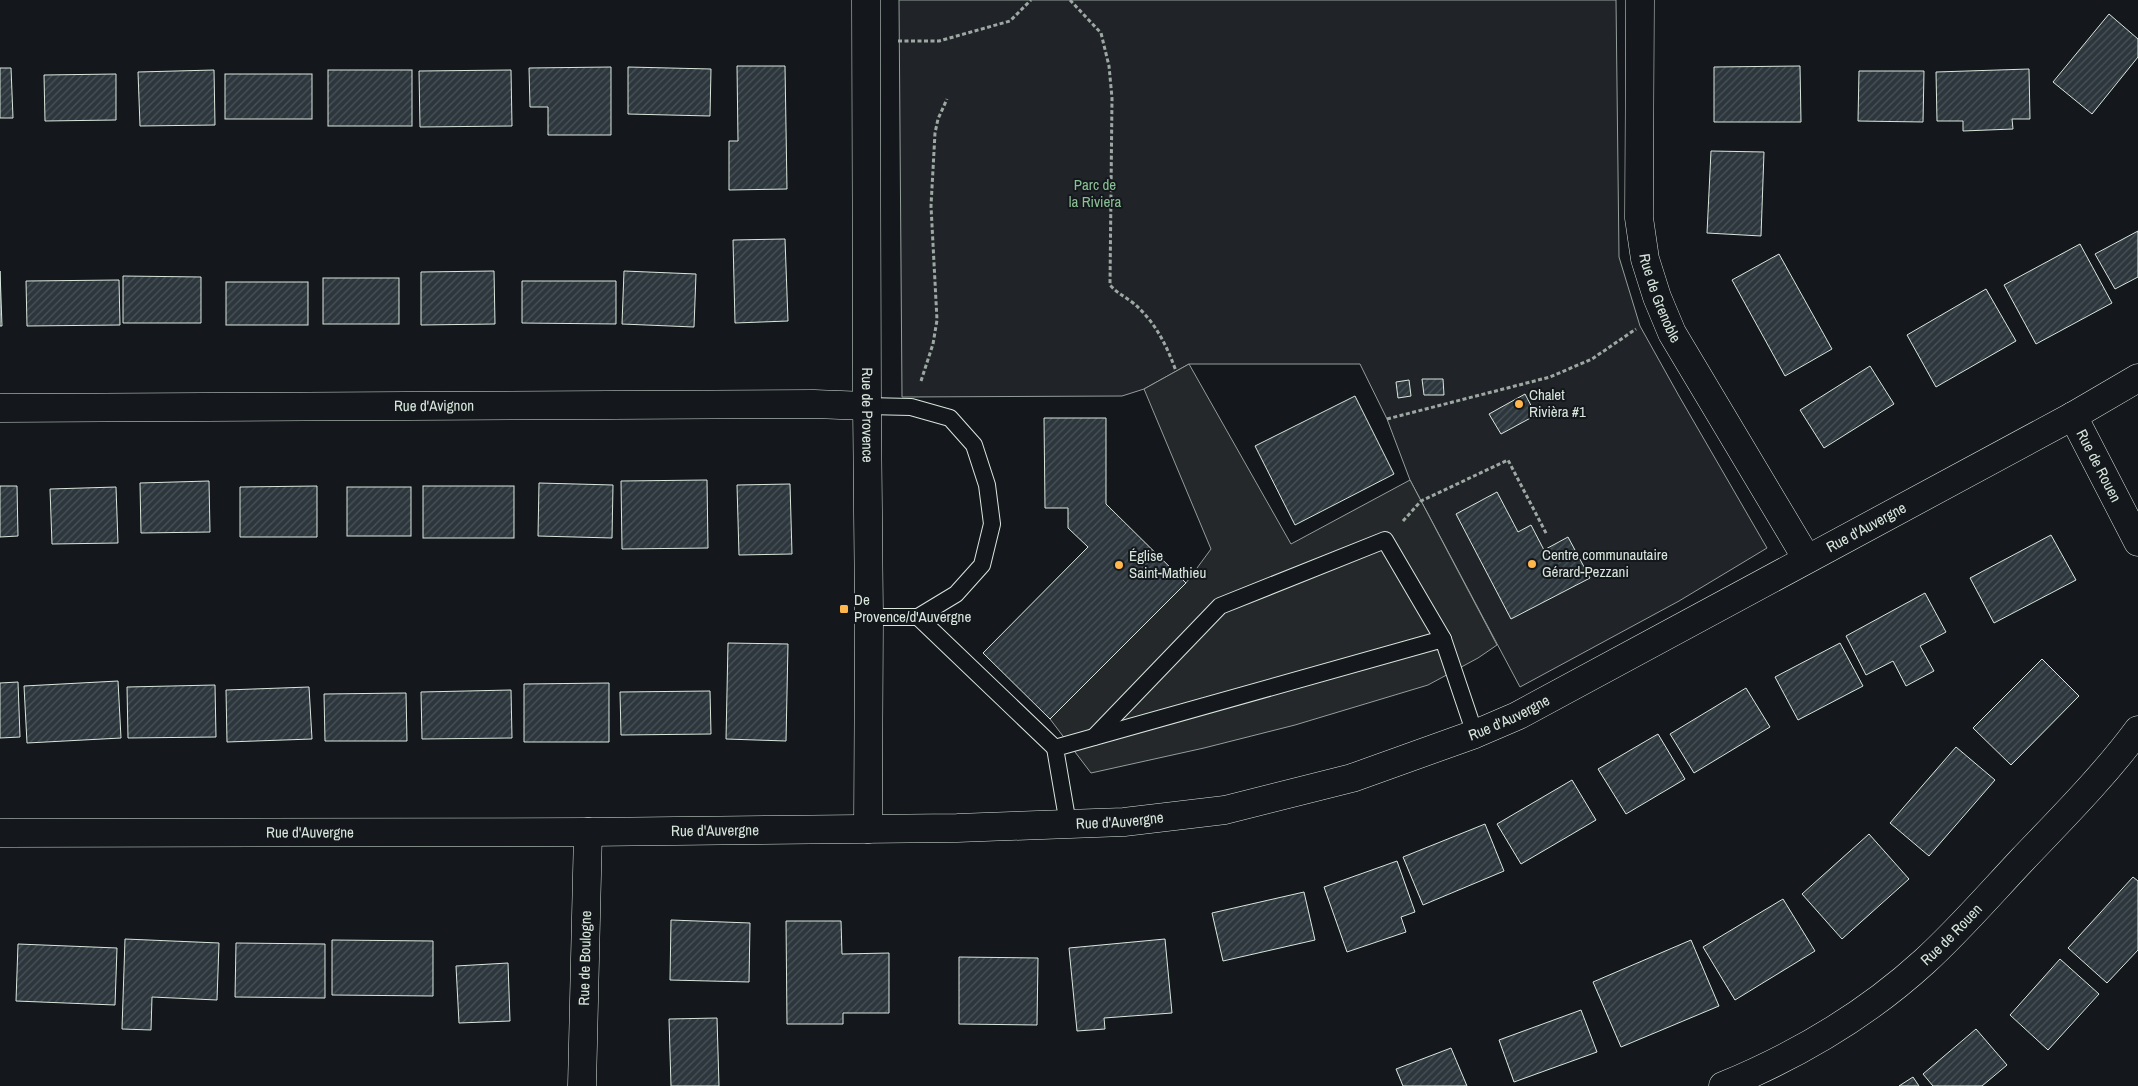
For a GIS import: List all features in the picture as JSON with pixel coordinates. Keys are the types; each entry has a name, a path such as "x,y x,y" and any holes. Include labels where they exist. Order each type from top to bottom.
{"street":[{"name":"Rue de Provence","path":"866,0 867,406 870,617 868,829"},
{"name":"Rue de Grenoble","path":"1640,0 1640,218 1645,259 1657,297 1672,332 1807,559"},
{"name":"Rue d'Auvergne","path":"0,833 588,832 957,828 1124,822 1224,810 1352,778 1475,734 1526,711 2073,416 2138,378"},
{"name":"Rue d'Avignon","path":"0,408 804,404 867,406"},
{"name":"Rue de Rouen","path":"2073,416 2138,542"},
{"name":"Rue de Rouen","path":"1723,1086 1816,1042 1883,996 1925,961 2044,838 2138,730"},
{"name":"Rue de Boulogne","path":"582,1086 588,832"}],"lane":[{"path":"867,406 911,407 950,418 974,445 988,485 992,524 982,565 956,594 918,617 870,617"},
{"path":"1093,737 1220,606 1385,540 1443,639 1475,734"},
{"path":"918,617 1055,748 1068,824"},
{"path":"1055,748 1443,639"}],"path":[{"path":"866,41 939,41 1010,21 1031,0"},
{"path":"1070,0 1101,33 1109,66 1112,98 1110,285 1118,294 1130,300 1141,310 1164,340 1176,371"},
{"path":"911,407 933,344 937,320 932,196 935,133 938,118 947,99"},
{"path":"1387,419 1550,377 1592,359 1640,326"},
{"path":"1385,540 1421,501 1508,460 1547,535"}],"green space":[{"name":"Parc de la Riviera","path":"899,0 1616,0 1619,257 1640,326 1767,548 1679,601 1520,687 1410,480 1387,419 1360,364 1189,364 1144,389 1122,396 902,397"}],"shaded area":[{"path":"1189,364 1291,544 1410,480 1497,645 1478,658 1428,685 1295,725 1204,748 1091,773 1050,719 1186,583 1211,549 1144,389"}],"building":[{"path":"2109,14 2138,39 2138,57 2092,114 2053,82"},
{"path":"737,66 785,66 787,189 729,190 729,141 738,141"},
{"path":"1800,66 1801,122 1714,122 1714,67"},
{"path":"611,67 611,135 548,135 548,107 530,107 529,68"},
{"path":"628,67 711,69 710,116 628,114"},
{"path":"0,68 11,68 13,118 0,118"},
{"path":"2029,69 2030,119 2012,119 2013,129 1963,131 1963,121 1937,121 1936,72"},
{"path":"214,70 215,125 140,126 138,72"},
{"path":"328,70 412,70 412,126 328,126"},
{"path":"511,70 512,126 420,127 419,71"},
{"path":"1859,71 1924,71 1923,122 1858,121"},
{"path":"116,74 116,120 45,121 44,75"},
{"path":"225,74 312,74 312,119 225,119"},
{"path":"1711,151 1764,152 1761,236 1707,233"},
{"path":"2138,231 2138,277 2115,289 2095,254"},
{"path":"785,239 788,321 735,323 733,240"},
{"path":"2080,244 2112,303 2036,344 2004,285"},
{"path":"1779,254 1832,349 1785,376 1732,280"},
{"path":"0,271 2,326 0,326"},
{"path":"494,271 495,324 421,325 421,272"},
{"path":"624,271 696,274 694,327 622,324"},
{"path":"123,276 201,277 201,323 123,323"},
{"path":"323,278 399,278 399,324 323,324"},
{"path":"119,280 120,325 27,326 26,281"},
{"path":"522,281 616,281 616,324 522,323"},
{"path":"226,282 308,282 308,325 226,325"},
{"path":"1986,289 2016,341 1936,387 1907,335"},
{"path":"1870,366 1894,404 1824,448 1800,410"},
{"path":"1422,379 1443,379 1444,395 1424,395"},
{"path":"1409,380 1411,396 1398,398 1396,382"},
{"name":"Chalet Rivièra #1","path":"1525,394 1536,415 1501,434 1489,414"},
{"path":"1355,396 1394,474 1295,525 1255,446"},
{"name":"Église Saint-Mathieu","path":"1044,418 1106,418 1106,504 1186,583 1050,719 983,653 1088,547 1068,528 1068,508 1045,508"},
{"path":"707,480 708,548 622,549 621,481"},
{"path":"209,481 210,532 141,533 140,483"},
{"path":"539,483 613,485 612,538 538,536"},
{"path":"790,484 792,554 739,555 737,485"},
{"path":"0,486 17,486 18,536 0,537"},
{"path":"317,486 317,537 240,537 240,487"},
{"path":"423,486 514,486 514,538 423,538"},
{"path":"116,487 118,543 52,544 50,489"},
{"path":"347,487 411,487 411,536 347,536"},
{"name":"Centre communautaire Gérard-Pezzani","path":"1497,492 1518,532 1531,525 1544,550 1568,537 1590,578 1511,619 1456,514"},
{"path":"2051,535 2076,580 1994,623 1970,578"},
{"path":"1925,593 1946,632 1920,646 1934,671 1906,686 1893,661 1866,675 1846,636"},
{"path":"728,643 788,644 786,741 726,739"},
{"path":"1840,643 1863,686 1798,720 1775,677"},
{"path":"2042,659 2079,696 2011,765 1973,728"},
{"path":"118,681 121,738 27,743 24,686"},
{"path":"18,682 20,737 0,738 0,683"},
{"path":"609,683 609,742 524,742 524,684"},
{"path":"215,685 216,737 128,738 127,687"},
{"path":"309,687 312,739 227,742 226,690"},
{"path":"1746,688 1770,727 1694,773 1670,734"},
{"path":"511,690 512,738 422,739 421,692"},
{"path":"710,691 711,734 621,735 620,692"},
{"path":"406,693 407,741 325,741 324,694"},
{"path":"1658,734 1685,779 1626,814 1598,769"},
{"path":"1956,747 1995,780 1929,856 1890,823"},
{"path":"1572,780 1596,820 1521,864 1497,824"},
{"path":"1485,824 1504,871 1423,905 1403,857"},
{"path":"1869,834 1909,879 1842,939 1802,894"},
{"path":"1397,861 1415,912 1401,917 1406,932 1347,952 1324,887"},
{"path":"2133,877 2138,881 2138,950 2107,983 2068,948"},
{"path":"1304,892 1315,940 1223,961 1212,913"},
{"path":"1783,899 1815,951 1735,1000 1703,947"},
{"path":"671,920 750,923 749,982 670,980"},
{"path":"786,921 841,921 842,954 889,953 889,1013 843,1013 843,1024 787,1024"},
{"path":"125,939 219,943 217,1000 152,997 151,1030 122,1029"},
{"path":"1165,939 1172,1013 1104,1018 1105,1029 1077,1031 1069,948"},
{"path":"332,940 433,941 433,996 332,995"},
{"path":"1691,940 1719,1006 1621,1047 1593,982"},
{"path":"236,943 325,944 325,998 235,997"},
{"path":"18,944 117,948 115,1005 16,1001"},
{"path":"959,957 1038,958 1037,1025 959,1024"},
{"path":"2060,959 2099,994 2048,1050 2010,1015"},
{"path":"508,963 510,1021 459,1023 456,966"},
{"path":"1581,1010 1597,1052 1514,1082 1499,1040"},
{"path":"717,1018 719,1086 671,1086 669,1019"},
{"path":"1976,1029 2007,1065 1982,1086 1933,1086 1923,1074"},
{"path":"1451,1048 1467,1086 1403,1086 1396,1069"},
{"path":"1913,1077 1919,1086 1899,1086"}],"place":[{"name":"Chalet Rivièra #1","path":"1519,404"},
{"name":"Centre communautaire Gérard-Pezzani","path":"1532,564"},
{"name":"Église Saint-Mathieu","path":"1119,565"},
{"name":"De Provence/d'Auvergne","path":"844,609"}]}
